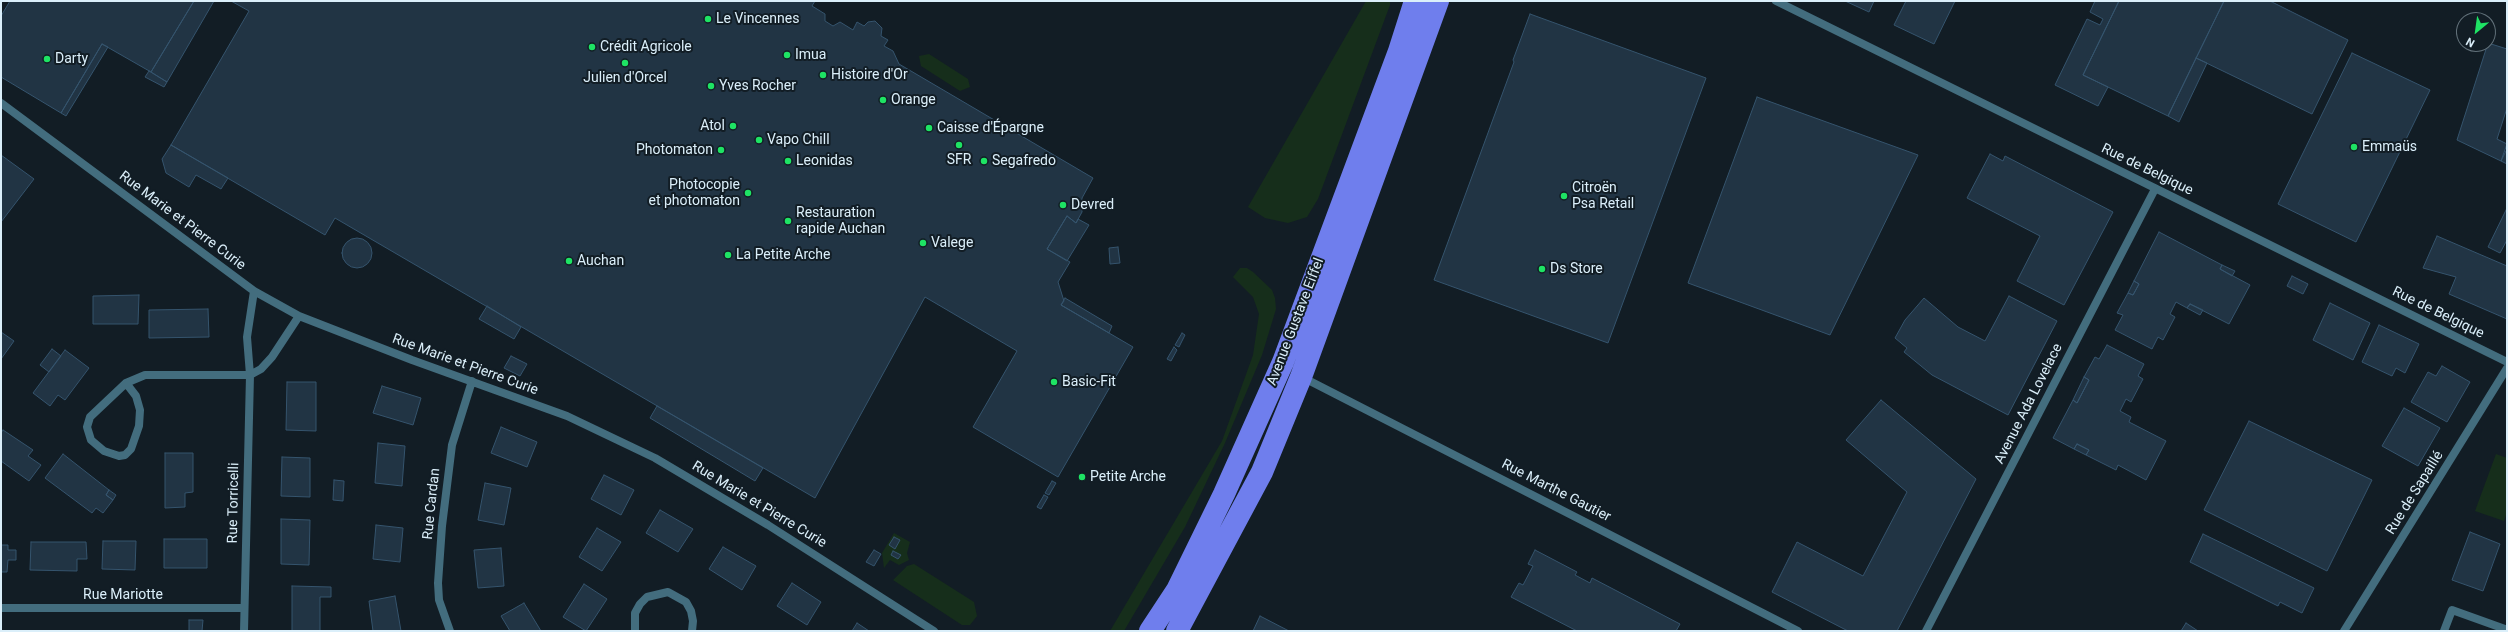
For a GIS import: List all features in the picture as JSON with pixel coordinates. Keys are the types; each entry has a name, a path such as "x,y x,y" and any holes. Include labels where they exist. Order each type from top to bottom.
{"main road":[{"name":"Avenue Gustave Eiffel","path":"1150,631 1177,590 1230,480 1283,362 1400,51 1415,1"},
{"name":"Avenue Gustave Eiffel","path":"1177,631 1262,472 1301,377 1438,1"}],"street":[{"name":"Rue de Belgique","path":"1776,1 2507,362"},
{"name":"Rue Marie et Pierre Curie","path":"1,104 254,291 299,316 412,360 567,416 655,458 768,524 934,631"},
{"name":"Avenue Ada Lovelace","path":"1926,631 2155,188"},
{"name":"Rue Torricelli","path":"244,631 250,375 248,337 254,291"},
{"path":"126,383 136,396 140,410 139,426 131,448 125,454 119,456 104,451 91,440 87,427 90,417 126,383 145,375 250,375 261,369 272,357 299,316"},
{"name":"Rue de Sapaillé","path":"2344,631 2507,368"},
{"name":"Rue Marthe Gautier","path":"1301,377 1798,631"},
{"name":"Rue Cardan","path":"450,631 439,600 438,583 442,526 452,446 472,381"},
{"path":"635,631 635,613 640,604 652,595 668,592 686,602 691,610 694,621 692,631"},
{"name":"Rue Mariotte","path":"1,608 244,608"},
{"path":"2444,631 2452,610 2506,628"}],"green space":[{"path":"1366,1 1390,1 1390,5 1318,199 1307,217 1288,223 1265,218 1248,207"},
{"path":"929,54 968,79 970,87 960,91 921,66 919,56"},
{"path":"1240,268 1247,268 1253,272 1272,290 1275,298 1276,309 1262,355 1225,443 1185,527 1124,631 1110,631 1222,441 1253,355 1259,314 1253,297 1233,277"},
{"path":"2496,454 2507,458 2507,512 2504,521 2475,511"},
{"path":"894,533 910,542 907,553 909,560 899,565 890,560 884,568 882,553"},
{"path":"914,564 974,602 977,616 970,625 962,625 893,580 907,566"}],"building":[{"name":"Darty","path":"10,1 194,1 151,72 102,44 61,113 1,77 1,16"},
{"path":"194,1 214,1 167,82 151,72"},
{"name":"La Petite Arche","path":"231,1 815,1 812,6 825,14 825,21 833,26 840,22 853,30 857,22 864,26 868,22 875,21 882,28 881,36 888,40 884,46 893,51 899,64 1093,178 1082,198 1082,212 1076,223 1067,216 1047,249 1070,262 1058,282 1064,301 1061,305 1133,347 1058,477 973,427 1017,351 925,297 815,498 335,218 325,235 171,145 249,11"},
{"path":"1845,1 1874,1 1869,12"},
{"path":"1906,1 1955,1 1934,44 1894,25"},
{"path":"2095,1 2119,1 2083,75 2108,87 2098,106 2055,85 2087,19 2100,25 2103,19 2090,12"},
{"path":"2119,1 2224,1 2168,116 2083,75"},
{"path":"2224,1 2270,1 2348,40 2312,114 2196,58"},
{"name":"Citroën Psa Retail","path":"1530,14 1706,78 1608,343 1434,280 1514,62 1513,60"},
{"path":"102,44 108,47 66,116 61,113"},
{"path":"2496,46 2507,49 2507,108 2497,139 2507,144 2501,161 2457,140 2485,52 2496,52"},
{"name":"Emmaüs","path":"2352,53 2430,90 2356,242 2278,204"},
{"path":"2196,58 2207,63 2179,122 2168,116"},
{"path":"149,71 167,82 164,87 145,77"},
{"path":"1757,97 1918,155 1830,335 1688,283"},
{"path":"171,145 228,178 221,189 196,175 189,187 166,173 162,159"},
{"path":"2507,149 2507,164 2501,161"},
{"path":"1990,154 2003,161 2005,156 2113,212 2064,305 2017,281 2040,236 1967,198"},
{"path":"1,155 34,179 1,222"},
{"path":"2507,208 2507,240 2500,253 2488,247"},
{"path":"1067,216 1076,223 1078,219 1089,225 1067,261 1047,249"},
{"path":"2159,232 2222,265 2220,269 2250,285 2229,324 2190,304 2187,308 2176,302 2170,314 2175,317 2163,340 2158,337 2152,349 2115,330 2123,315 2117,313 2128,293 2133,295 2139,284 2134,281"},
{"path":"2437,236 2507,266 2507,319 2449,294 2456,277 2423,268"},
{"path":"357,238 368,242 372,253 368,264 357,268 346,264 342,253 346,242"},
{"path":"1118,247 1120,263 1110,264 1109,248"},
{"path":"2222,265 2235,271 2232,276 2220,269"},
{"path":"2292,276 2308,284 2303,294 2287,286"},
{"path":"2134,281 2139,284 2133,295 2128,293"},
{"path":"139,295 138,324 93,324 93,296"},
{"path":"2009,296 2057,321 2008,415 1932,375 1904,352 1907,348 1895,338 1905,320 1924,298 1958,327 1985,341"},
{"path":"1065,298 1112,326 1109,333 1061,305"},
{"path":"2330,303 2370,323 2353,360 2313,340"},
{"path":"2190,304 2203,310 2200,315 2187,308"},
{"path":"487,306 521,327 514,339 479,319"},
{"path":"208,309 209,337 149,338 149,310"},
{"path":"2379,325 2419,344 2405,373 2396,368 2392,376 2362,362"},
{"path":"1,332 14,341 1,359"},
{"path":"1182,333 1185,335 1179,347 1175,345"},
{"path":"2107,345 2144,364 2138,376 2143,379 2131,402 2126,399 2120,411 2131,417 2129,422 2166,441 2146,480 2118,465 2116,470 2086,455 2089,450 2077,444 2074,449 2053,438 2073,400 2077,403 2089,380 2084,377 2095,357 2099,359"},
{"path":"1174,347 1177,350 1171,361 1167,359"},
{"path":"52,349 61,356 49,372 40,365"},
{"path":"65,350 89,368 65,400 58,395 50,406 33,393"},
{"path":"511,356 527,364 520,376 504,368"},
{"path":"2442,366 2470,382 2447,422 2411,402 2428,372 2436,376"},
{"path":"2084,377 2089,380 2077,403 2073,400"},
{"path":"287,382 316,382 316,431 286,430"},
{"path":"382,386 421,398 413,425 373,413"},
{"path":"1881,400 1976,479 1897,631 1848,631 1772,592 1797,542 1863,576 1907,492 1846,440"},
{"path":"657,406 763,468 755,481 650,418"},
{"path":"2404,408 2440,428 2418,466 2382,446"},
{"path":"2249,421 2372,480 2327,571 2204,510"},
{"path":"501,427 537,442 527,467 491,453"},
{"path":"3,430 33,450 28,456 41,465 29,481 1,461 1,433"},
{"path":"378,443 405,446 402,486 375,483"},
{"path":"2077,444 2089,450 2086,455 2074,449"},
{"path":"165,453 193,453 193,492 185,493 185,507 165,508"},
{"path":"63,454 109,490 106,495 113,500 103,513 96,508 92,513 45,478"},
{"path":"282,457 310,458 310,497 281,496"},
{"path":"604,475 634,490 621,515 591,499"},
{"path":"334,480 344,481 343,501 333,500"},
{"path":"1052,481 1056,483 1049,495 1045,493"},
{"path":"485,483 511,488 504,525 478,520"},
{"path":"109,490 116,495 113,500 106,495"},
{"path":"1044,495 1048,497 1041,509 1037,507"},
{"path":"660,510 693,529 678,552 646,533"},
{"path":"281,519 310,520 309,565 281,564"},
{"path":"376,525 403,528 400,562 373,559"},
{"path":"597,528 621,542 602,571 579,557"},
{"path":"2470,532 2500,544 2483,591 2452,580"},
{"path":"2203,534 2314,588 2302,613 2280,602 2278,606 2190,562"},
{"path":"894,537 900,540 895,549 889,545"},
{"path":"164,539 207,539 207,568 164,568"},
{"path":"103,541 136,541 135,570 102,569"},
{"path":"31,542 86,542 87,559 77,559 77,571 30,570"},
{"path":"1,545 8,545 8,550 16,550 16,560 8,560 7,572 1,572"},
{"path":"723,547 756,566 742,590 709,569"},
{"path":"501,548 504,586 478,588 474,550"},
{"path":"874,550 881,554 874,566 866,562"},
{"path":"1535,550 1577,572 1575,575 1590,583 1592,578 1680,624 1676,631 1577,631 1511,597 1519,583 1523,585 1533,566 1528,564"},
{"path":"893,551 901,555 898,559 891,555"},
{"path":"792,583 821,602 807,625 777,606"},
{"path":"584,584 607,599 586,631 563,617"},
{"path":"292,586 331,587 331,597 320,597 320,631 292,631"},
{"path":"395,596 401,631 373,631 369,601"},
{"path":"524,603 541,631 510,631 501,616"},
{"path":"1260,616 1289,631 1253,631"},
{"path":"189,620 203,620 202,631 189,631"},
{"path":"857,623 869,631 852,631"},
{"path":"2186,623 2198,631 2181,631"}],"place":[{"name":"Le Vincennes","path":"708,19"},
{"name":"Crédit Agricole","path":"592,47"},
{"name":"Imua","path":"787,55"},
{"name":"Darty","path":"47,59"},
{"name":"Julien d'Orcel","path":"625,63"},
{"name":"Histoire d'Or","path":"823,75"},
{"name":"Yves Rocher","path":"711,86"},
{"name":"Orange","path":"883,100"},
{"name":"Atol","path":"733,126"},
{"name":"Caisse d'Épargne","path":"929,128"},
{"name":"Vapo Chill","path":"759,140"},
{"name":"SFR","path":"959,145"},
{"name":"Emmaüs","path":"2354,147"},
{"name":"Photomaton","path":"721,150"},
{"name":"Leonidas","path":"788,161"},
{"name":"Segafredo","path":"984,161"},
{"name":"Photocopie et photomaton","path":"748,193"},
{"name":"Citroën Psa Retail","path":"1564,196"},
{"name":"Devred","path":"1063,205"},
{"name":"Restauration rapide Auchan","path":"788,221"},
{"name":"Valege","path":"923,243"},
{"name":"La Petite Arche","path":"728,255"},
{"name":"Auchan","path":"569,261"},
{"name":"Ds Store","path":"1542,269"},
{"name":"Basic-Fit","path":"1054,382"},
{"name":"Petite Arche","path":"1082,477"}]}
